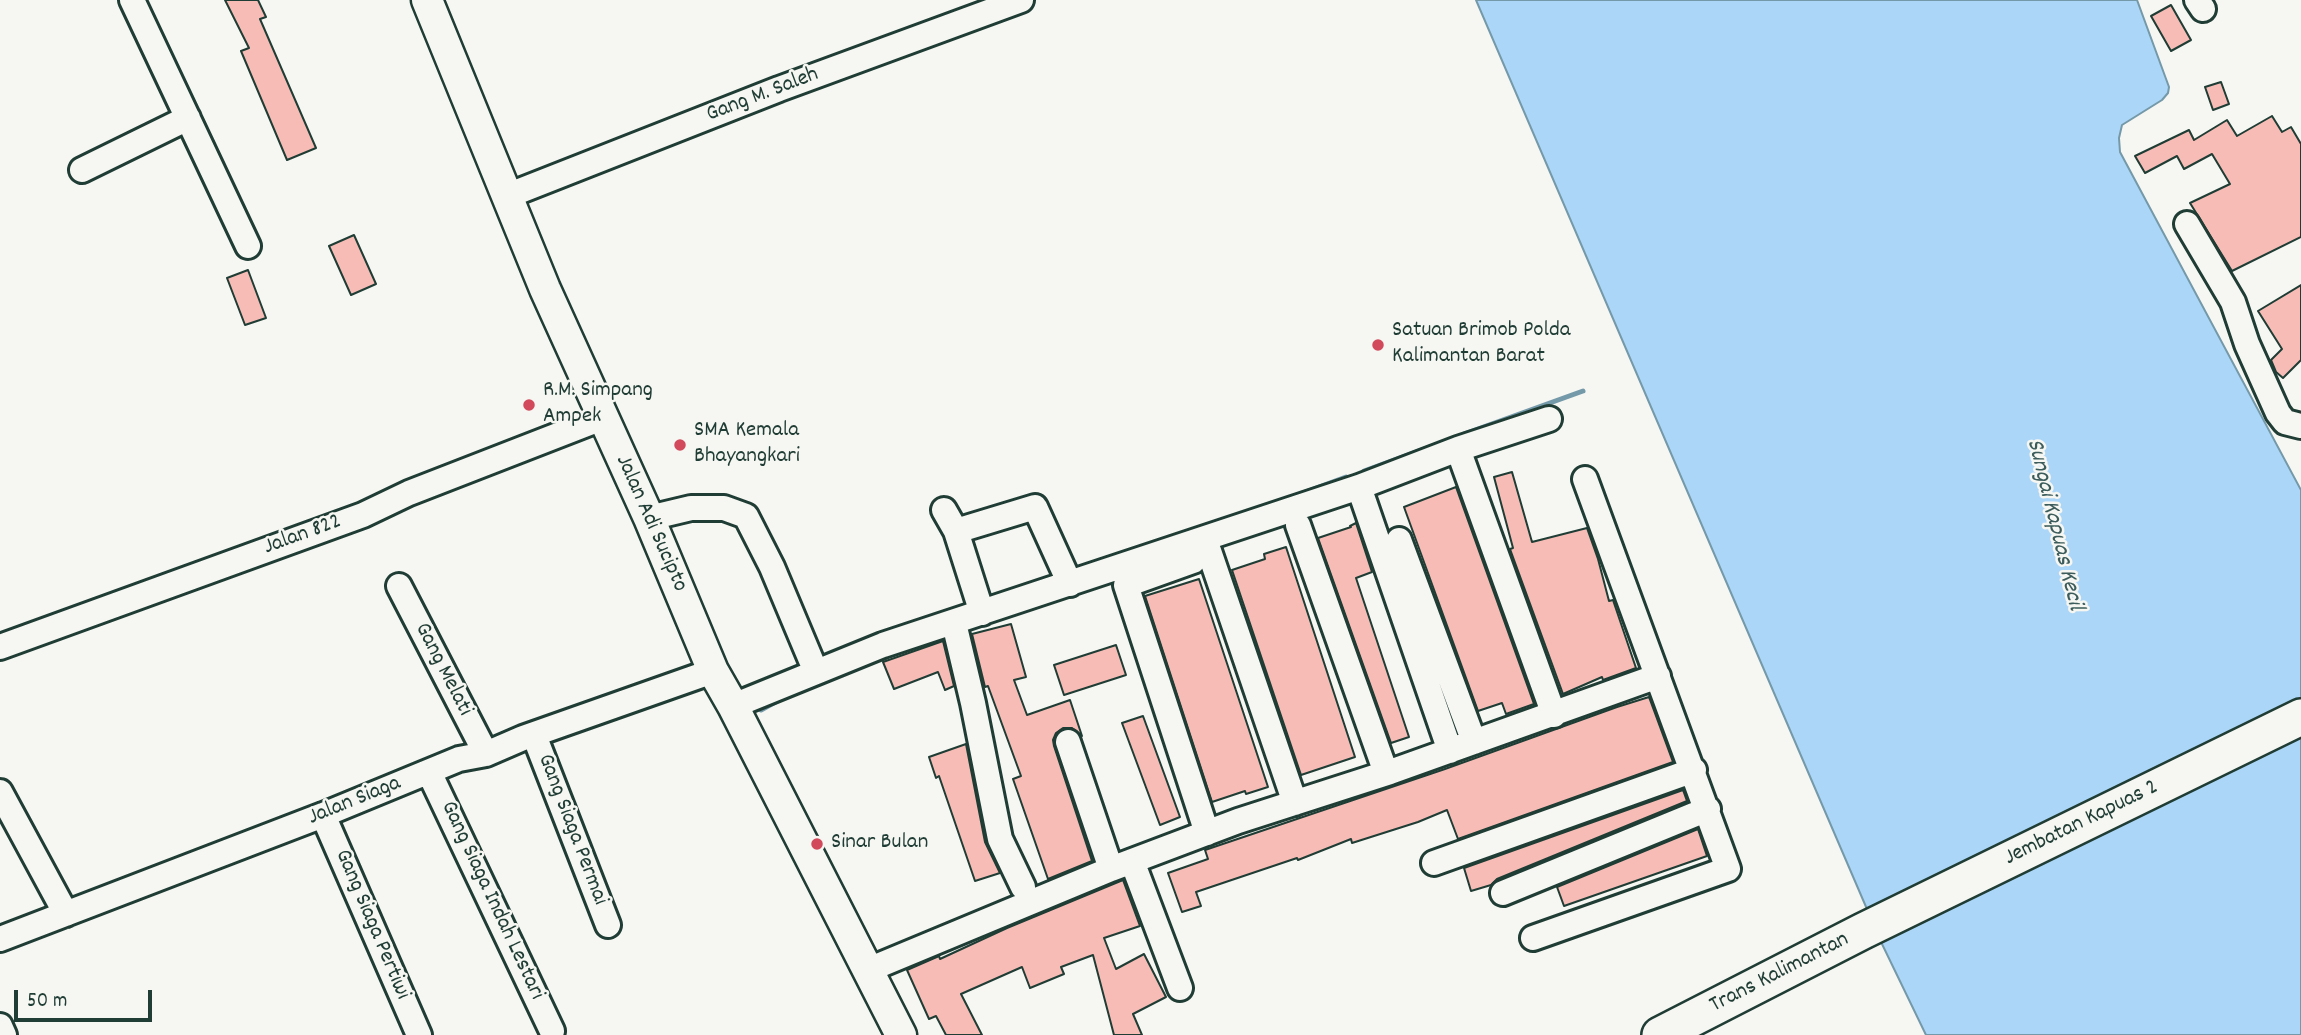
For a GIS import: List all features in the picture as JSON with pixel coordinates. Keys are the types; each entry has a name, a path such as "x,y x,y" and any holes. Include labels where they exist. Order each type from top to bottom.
{"highway":[{"name":"Jembatan Kapuas 2","path":"1863,931 2301,717"},
{"name":"Trans Kalimantan","path":"1660,1035 1863,931"}],"main road":[{"name":"Jalan Adi Sucipto","path":"427,0 507,196 602,418 649,518 713,671 901,1035"}],"street":[{"path":"132,0 248,246"},
{"name":"Gang M. Saleh","path":"507,196 779,89 1021,0"},
{"path":"82,170 188,118"},
{"path":"2187,224 2233,302 2278,413 2284,422 2301,426"},
{"name":"Jalan 822","path":"0,647 363,514 409,493 602,418"},
{"path":"733,706 883,645 1359,487 1458,449 1549,419"},
{"path":"1458,449 1554,715"},
{"path":"1533,937 1728,869 1694,770 1585,479"},
{"path":"1359,487 1450,751"},
{"path":"982,613 950,520 1035,507 1070,584"},
{"path":"649,518 691,508 724,508 746,516 777,579 816,673"},
{"path":"1298,525 1386,773"},
{"path":"1399,540 1474,743"},
{"path":"1207,833 1126,585 1201,556 1295,803"},
{"name":"Gang Melati","path":"399,586 485,754"},
{"path":"954,622 1000,839 1023,887"},
{"name":"Jalan Siaga","path":"0,939 460,760 485,754 713,671"},
{"path":"868,971 1122,865 1207,833 1474,743 1658,676"},
{"name":"Gang Siaga Permai","path":"534,735 608,925"},
{"path":"1068,742 1180,988"},
{"path":"1434,863 1694,770"},
{"name":"Gang Siaga Indah Lestari","path":"429,772 552,1031"},
{"path":"0,792 66,914"},
{"path":"1503,893 1708,809"},
{"name":"Gang Siaga Pertiwi","path":"323,815 419,1035"},
{"path":"0,1026 4,1035"}],"water":[{"name":"Sungai Kapuas Kecil","path":"1476,0 2137,0 2169,87 2162,100 2122,125 2120,152 2301,490 2301,1035 1926,1035 1882,944"}],"building":[{"path":"225,0 258,0 266,17 260,19 316,148 287,160 241,51 249,48"},
{"path":"2171,5 2191,40 2171,51 2151,16"},
{"path":"2221,82 2229,104 2213,110 2205,87"},
{"path":"2272,116 2282,132 2291,127 2301,144 2301,237 2232,271 2190,203 2230,184 2212,154 2184,169 2177,156 2145,173 2135,156 2189,130 2194,140 2227,120 2237,136"},
{"path":"354,235 376,284 351,295 329,246"},
{"path":"248,270 266,318 245,325 227,278"},
{"path":"2301,285 2301,360 2283,378 2276,372 2271,360 2282,349 2258,311"},
{"path":"1512,472 1532,542 1587,528 1609,601 1613,600 1636,668 1603,680 1602,677 1563,694 1510,549 1513,548 1494,477"},
{"path":"1456,487 1534,704 1506,714 1502,703 1478,711 1404,507"},
{"path":"1356,523 1372,572 1356,578 1409,737 1391,743 1318,538"},
{"path":"1286,547 1355,757 1301,775 1232,570 1265,559 1264,554"},
{"path":"1199,579 1268,787 1212,802 1145,596"},
{"path":"1011,624 1026,677 1014,680 1027,715 1070,700 1082,736 1072,728 1063,728 1056,733 1053,740 1092,861 1048,879 1013,779 1021,776 988,686 985,687 972,634"},
{"path":"943,641 954,686 945,690 938,672 894,689 883,662"},
{"path":"1116,645 1126,675 1064,695 1054,665"},
{"path":"1649,697 1673,762 1458,839 1447,810 1352,843 1351,839 1298,860 1297,858 1196,892 1201,906 1182,912 1168,873 1208,859 1205,850"},
{"path":"1143,716 1180,817 1160,825 1122,723"},
{"path":"966,744 985,842 1000,873 975,881 939,776 936,778 929,757"},
{"path":"1683,790 1687,801 1497,879 1491,885 1471,891 1464,868"},
{"path":"1698,829 1707,856 1564,906 1557,887"},
{"path":"1123,880 1140,926 1104,938 1116,969 1144,954 1166,997 1133,1014 1142,1035 1114,1035 1093,955 1061,967 1064,974 1030,988 1022,967 961,994 982,1035 946,1035 936,1016 929,1019 907,970 939,956 940,959"}],"waterway":[{"path":"1464,434 1583,391"},
{"path":"1364,471 1435,445"},
{"path":"1300,494 1346,477"},
{"path":"761,710 779,700"}],"place":[{"name":"Satuan Brimob Polda Kalimantan Barat","path":"1378,345"},
{"name":"R.M. Simpang Ampek","path":"529,405"},
{"name":"SMA Kemala Bhayangkari","path":"680,445"},
{"name":"Sinar Bulan","path":"817,844"}]}
